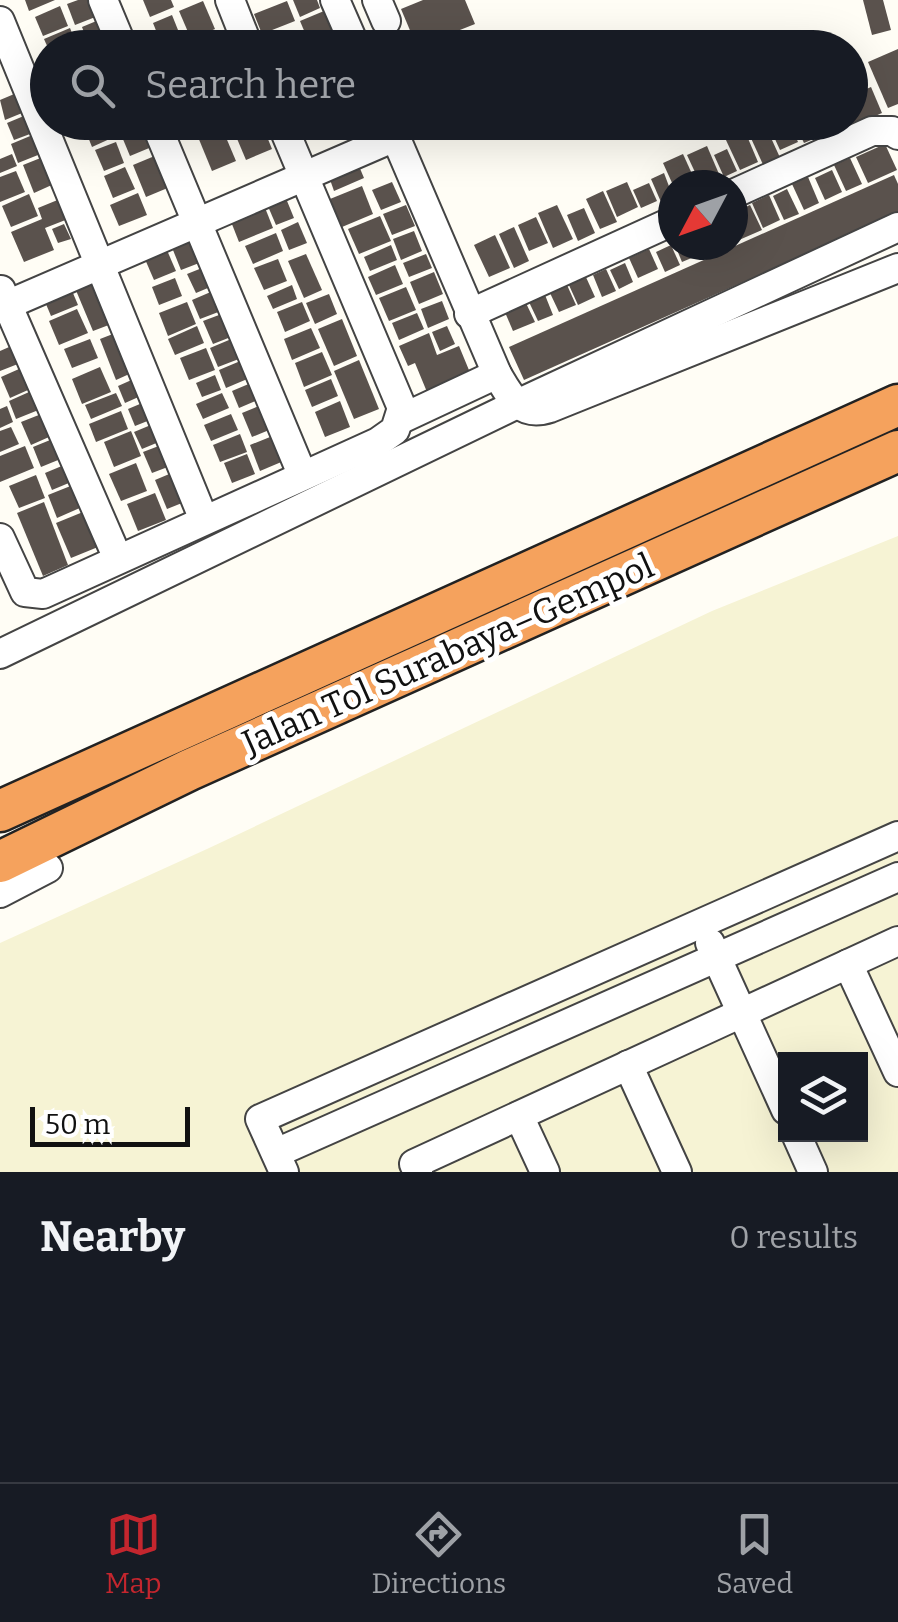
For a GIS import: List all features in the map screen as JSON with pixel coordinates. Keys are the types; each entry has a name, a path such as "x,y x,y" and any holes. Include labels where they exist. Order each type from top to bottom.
{"highway":[{"name":"Jalan Tol Surabaya–Gempol","path":"0,810 898,405"},
{"name":"Jalan Tol Surabaya–Gempol","path":"0,862 189,770 898,451"},
{"path":"48,868 114,836 189,770"}],"street":[{"path":"103,0 116,30"},
{"path":"230,0 242,30"},
{"path":"334,0 348,30"},
{"path":"0,21 30,94"},
{"path":"868,134 892,130 898,135"},
{"path":"49,140 204,520"},
{"path":"162,140 302,474"},
{"path":"0,538 21,586 35,595 378,442 395,430 402,408 287,140"},
{"path":"118,559 2,300 100,264 372,140"},
{"path":"396,140 496,374 515,404 540,412 898,268"},
{"path":"748,187 854,140"},
{"path":"469,314 658,228"},
{"path":"0,654 515,404 898,228"},
{"path":"401,419 496,374"},
{"path":"898,836 260,1119 280,1162 717,957 898,877"},
{"path":"0,893 48,868"},
{"path":"702,923 778,1092"},
{"path":"418,1172 414,1164 898,941"},
{"path":"848,964 898,1072"},
{"path":"628,1065 677,1172"},
{"path":"519,1116 545,1172"},
{"path":"800,1142 813,1172"}],"shaded area":[{"path":"898,536 898,1172 0,1172 0,943 712,611"}],"building":[{"path":"25,0 55,0 29,11"},
{"path":"97,0 103,14 75,25 67,4"},
{"path":"143,0 171,0 174,7 150,17"},
{"path":"293,0 317,0 320,8 300,17"},
{"path":"423,0 465,0 475,24 460,30 410,30 401,9"},
{"path":"863,0 883,0 891,30 872,35"},
{"path":"203,1 215,29 187,30 179,11"},
{"path":"287,1 295,21 260,30 254,14"},
{"path":"60,6 68,26 40,30 35,17"},
{"path":"324,11 332,30 304,30 300,21"},
{"path":"172,15 178,30 156,30 153,23"},
{"path":"106,17 112,30 83,30 82,27"},
{"path":"898,49 898,104 888,108 868,62"},
{"path":"871,87 882,113 868,119"},
{"path":"19,92 27,111 5,120 0,100"},
{"path":"30,113 30,134 14,140 7,123"},
{"path":"30,136 30,140 38,140 43,153 18,163 11,144"},
{"path":"89,140 107,140 92,147"},
{"path":"123,140 151,140 154,146 130,156"},
{"path":"199,140 227,140 236,161 212,171"},
{"path":"238,140 268,140 272,149 246,160"},
{"path":"726,140 749,140 758,162 740,170"},
{"path":"752,140 772,140 782,162 765,169"},
{"path":"775,140 797,140 798,142 780,150"},
{"path":"116,142 124,163 104,171 95,150"},
{"path":"885,144 897,170 868,183 856,157"},
{"path":"707,146 717,170 694,170 687,155"},
{"path":"727,149 737,170 721,170 714,155"},
{"path":"12,154 17,166 0,173 0,159"},
{"path":"683,154 690,170 666,170 663,163"},
{"path":"157,155 170,187 146,197 133,165"},
{"path":"43,157 54,184 34,193 23,165"},
{"path":"850,158 862,184 846,191 834,165"},
{"path":"356,159 364,178 334,191 327,171"},
{"path":"125,167 135,189 113,198 104,176"},
{"path":"832,170 842,192 825,200 815,178"},
{"path":"16,171 25,192 0,202 0,177"},
{"path":"894,175 898,184 898,213 524,380 509,347 704,260 748,260 748,240"},
{"path":"658,176 658,195 651,179"},
{"path":"808,177 819,203 804,210 792,184"},
{"path":"392,182 401,202 381,210 372,190"},
{"path":"627,182 638,207 617,217 606,191"},
{"path":"649,183 657,201 641,208 633,190"},
{"path":"362,186 373,214 342,227 330,199"},
{"path":"787,189 799,214 784,220 773,196"},
{"path":"603,191 617,222 600,229 586,199"},
{"path":"138,193 147,215 119,226 110,205"},
{"path":"29,194 38,216 11,227 2,206"},
{"path":"769,195 780,220 763,228 752,203"},
{"path":"285,196 294,218 276,225 267,204"},
{"path":"60,199 68,219 45,228 54,250 24,262 11,232 42,219 38,208"},
{"path":"262,200 273,228 239,242 228,214"},
{"path":"406,205 415,226 392,235 383,214"},
{"path":"557,205 573,239 553,248 538,213"},
{"path":"748,206 762,230 748,236"},
{"path":"584,208 595,233 578,241 567,215"},
{"path":"380,216 391,241 359,254 348,229"},
{"path":"536,217 548,243 529,251 518,225"},
{"path":"298,222 307,243 289,250 281,230"},
{"path":"64,224 71,239 58,243 52,229"},
{"path":"514,227 529,261 514,268 499,234"},
{"path":"414,231 422,251 401,260 393,239"},
{"path":"276,233 283,251 253,264 245,246"},
{"path":"196,234 207,260 181,270 171,245"},
{"path":"495,235 510,268 489,277 474,245"},
{"path":"391,245 397,260 370,271 364,257"},
{"path":"166,248 176,271 154,280 144,257"},
{"path":"649,249 658,269 638,278 629,258"},
{"path":"306,254 322,290 304,298 288,261"},
{"path":"426,254 432,268 409,277 403,263"},
{"path":"278,259 287,281 264,290 254,268"},
{"path":"660,260 678,260 680,265 665,272"},
{"path":"625,263 633,282 619,289 610,270"},
{"path":"395,265 403,284 376,295 368,277"},
{"path":"207,266 215,285 196,293 187,274"},
{"path":"606,269 616,291 602,297 593,275"},
{"path":"434,272 443,294 419,304 410,282"},
{"path":"585,275 595,297 578,305 568,283"},
{"path":"175,278 182,296 159,305 152,287"},
{"path":"96,280 114,323 93,331 75,288"},
{"path":"292,285 297,299 273,309 267,296"},
{"path":"567,285 576,305 559,312 550,293"},
{"path":"70,286 78,305 51,316 43,297"},
{"path":"406,287 416,310 389,321 379,298"},
{"path":"213,291 221,311 200,319 192,300"},
{"path":"329,294 337,314 315,324 306,303"},
{"path":"545,295 553,315 538,321 529,302"},
{"path":"442,301 449,319 428,328 421,309"},
{"path":"525,301 535,322 513,331 504,310"},
{"path":"187,302 196,324 168,336 159,313"},
{"path":"302,302 310,321 285,332 277,312"},
{"path":"77,309 88,333 59,345 49,321"},
{"path":"227,312 236,335 213,344 203,321"},
{"path":"417,313 424,329 399,340 392,323"},
{"path":"342,319 357,356 334,366 318,329"},
{"path":"197,326 204,343 175,355 168,339"},
{"path":"447,326 455,344 440,351 432,332"},
{"path":"311,328 320,348 292,360 284,339"},
{"path":"118,332 136,371 116,380 100,339"},
{"path":"429,333 437,355 459,346 471,375 427,392 415,363 408,366 399,346"},
{"path":"236,337 244,357 218,367 210,348"},
{"path":"90,339 98,358 72,368 64,349"},
{"path":"16,344 23,362 0,371 0,351"},
{"path":"206,348 215,370 189,380 180,358"},
{"path":"322,352 332,375 304,387 295,363"},
{"path":"245,359 252,377 226,388 219,370"},
{"path":"359,360 379,409 354,419 334,371"},
{"path":"28,365 37,386 10,398 1,377"},
{"path":"100,367 111,392 82,404 72,379"},
{"path":"215,375 221,390 202,397 196,383"},
{"path":"136,378 143,395 125,403 118,386"},
{"path":"331,379 338,396 312,407 305,390"},
{"path":"251,383 258,400 239,408 232,391"},
{"path":"38,388 46,407 16,419 9,401"},
{"path":"116,393 122,406 91,419 85,405"},
{"path":"222,393 229,408 203,419 196,404"},
{"path":"147,401 155,418 135,426 128,409"},
{"path":"340,401 350,427 325,437 315,412"},
{"path":"264,404 274,428 252,437 242,413"},
{"path":"7,406 13,422 0,428 0,409"},
{"path":"49,411 58,433 31,445 21,422"},
{"path":"121,411 128,429 96,442 89,424"},
{"path":"231,414 238,430 211,441 204,425"},
{"path":"158,422 166,439 142,449 134,432"},
{"path":"11,427 19,444 0,452 0,431"},
{"path":"131,431 141,456 114,467 104,442"},
{"path":"240,434 247,452 220,462 213,445"},
{"path":"275,435 286,460 260,471 250,445"},
{"path":"55,438 63,458 41,467 33,447"},
{"path":"164,444 173,465 152,473 143,452"},
{"path":"25,446 34,468 0,482 0,456"},
{"path":"247,454 255,474 232,483 224,463"},
{"path":"69,463 76,480 52,490 45,473"},
{"path":"136,463 147,491 121,501 109,474"},
{"path":"174,472 187,501 167,509 155,480"},
{"path":"36,475 45,498 19,508 9,486"},
{"path":"73,485 82,507 57,518 48,495"},
{"path":"155,493 166,520 138,531 127,504"},
{"path":"44,502 68,565 43,576 17,513"},
{"path":"83,512 98,547 71,558 56,523"}]}
